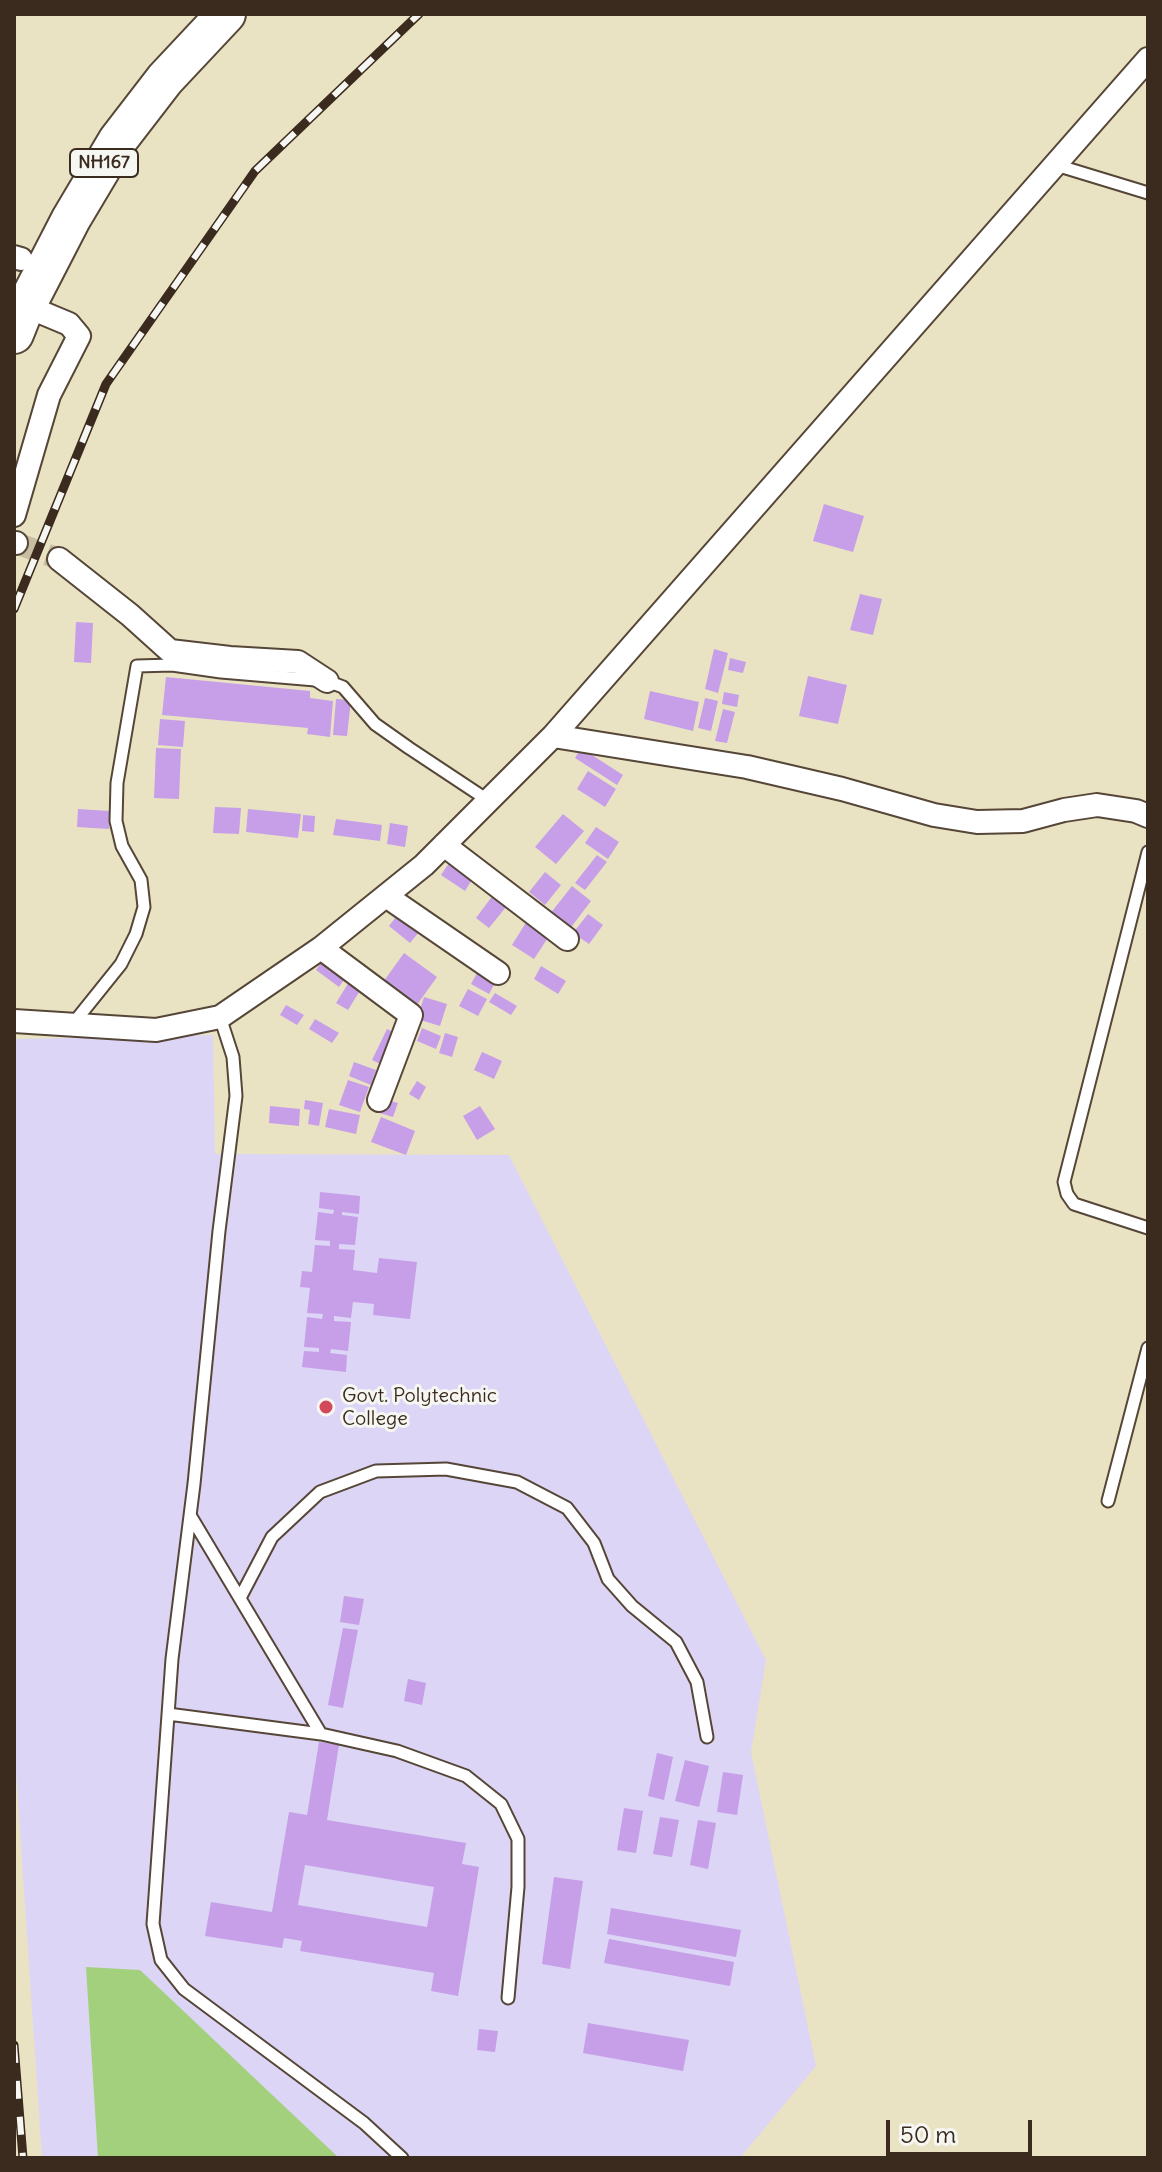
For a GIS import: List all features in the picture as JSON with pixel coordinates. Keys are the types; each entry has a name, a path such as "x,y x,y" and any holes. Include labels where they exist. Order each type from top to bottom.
{"highway":[{"name":"NH167","path":"18,286 46,212 76,161 128,85 193,14"},
{"name":"NH167","path":"18,286 71,219 118,140 165,79 226,14"}],"street":[{"path":"14,1021 156,1030 220,1017 321,948 424,865 553,736 1148,59"},
{"path":"14,515 49,395 79,336 69,324 18,286"},
{"path":"59,559 170,651 298,662 327,681"},
{"path":"553,736 747,767 934,815 977,822 1023,821 1097,805 1148,816"},
{"path":"444,845 567,939"},
{"path":"386,896 498,973"},
{"path":"321,948 411,1015 379,1100"}],"lane":[{"path":"1056,165 1148,193"},
{"path":"72,1025 121,964 136,934 144,907 141,880 122,846 116,821 117,783 137,666 172,665 327,681 343,687 375,724 489,801"},
{"path":"1148,852 1064,1182 1074,1204 1148,1228"},
{"path":"220,1017 233,1057 236,1096 172,1659 153,1924 161,1960 184,1989 364,2123 402,2158"},
{"path":"1108,1501 1148,1348"},
{"path":"240,1598 272,1537 320,1492 376,1471 446,1469 517,1482 567,1508 594,1543 608,1579 632,1606 676,1642 697,1682 707,1737"},
{"path":"190,1515 321,1734"},
{"path":"168,1714 321,1734 397,1751 466,1776 501,1804 518,1839 518,1887 508,1998"}],"shaded area":[{"name":"Govt. Polytechnic College","path":"213,1035 215,1154 509,1155 766,1660 751,1752 816,2066 740,2158 42,2158 14,1743 14,1039"}],"green space":[{"path":"86,1967 140,1970 339,2158 98,2158"}],"building":[{"path":"824,504 864,516 853,552 813,541"},
{"path":"860,594 882,599 873,635 850,630"},
{"path":"76,622 93,623 91,663 74,662"},
{"path":"714,649 728,653 718,693 705,689"},
{"path":"730,658 746,662 743,673 728,670"},
{"path":"808,676 847,685 838,724 799,716"},
{"path":"166,677 310,691 310,698 333,701 330,737 307,734 308,728 162,715"},
{"path":"650,691 699,702 693,731 644,719"},
{"path":"724,692 739,695 737,707 722,704"},
{"path":"705,698 718,701 711,731 698,728"},
{"path":"336,699 351,700 347,736 333,735"},
{"path":"723,709 735,712 727,743 715,741"},
{"path":"160,719 185,721 183,747 158,745"},
{"path":"156,748 181,749 179,799 154,798"},
{"path":"581,748 623,775 617,785 575,758"},
{"path":"588,771 616,789 605,807 577,789"},
{"path":"215,807 241,808 239,834 213,833"},
{"path":"78,809 110,811 109,829 77,827"},
{"path":"248,809 301,814 298,838 246,832"},
{"path":"563,814 584,831 556,864 535,847"},
{"path":"303,815 315,816 314,832 302,831"},
{"path":"336,819 382,825 380,841 333,835"},
{"path":"390,823 408,826 405,847 387,844"},
{"path":"596,827 619,842 608,859 585,843"},
{"path":"597,855 607,862 585,890 575,883"},
{"path":"449,863 473,878 465,891 441,875"},
{"path":"545,872 561,885 545,905 529,892"},
{"path":"572,886 591,901 566,934 546,919"},
{"path":"496,891 510,902 489,928 476,918"},
{"path":"402,909 424,926 410,943 389,926"},
{"path":"588,914 603,925 589,944 573,933"},
{"path":"530,916 553,930 534,959 512,945"},
{"path":"404,953 437,977 414,1009 381,985"},
{"path":"326,956 349,973 339,987 316,970"},
{"path":"541,966 566,981 558,994 534,979"},
{"path":"477,973 495,983 489,994 471,984"},
{"path":"349,982 361,989 348,1010 336,1003"},
{"path":"468,989 487,999 478,1016 459,1006"},
{"path":"495,993 517,1006 511,1015 489,1002"},
{"path":"424,997 447,1004 440,1026 417,1019"},
{"path":"286,1005 304,1015 297,1025 280,1015"},
{"path":"315,1019 339,1033 332,1043 309,1029"},
{"path":"422,1028 441,1036 436,1049 417,1041"},
{"path":"387,1029 395,1033 380,1064 372,1060"},
{"path":"445,1033 458,1037 452,1057 439,1053"},
{"path":"482,1052 502,1061 494,1079 474,1070"},
{"path":"354,1062 376,1070 371,1085 349,1076"},
{"path":"348,1080 369,1087 360,1112 339,1105"},
{"path":"417,1081 426,1087 419,1100 409,1094"},
{"path":"377,1097 398,1103 393,1117 373,1111"},
{"path":"305,1100 323,1103 319,1126 308,1124 310,1110 304,1109"},
{"path":"270,1106 300,1109 299,1126 269,1123"},
{"path":"480,1106 495,1129 477,1140 463,1116"},
{"path":"329,1109 360,1115 356,1134 325,1127"},
{"path":"381,1117 415,1131 406,1155 371,1142"},
{"path":"320,1192 360,1196 359,1214 342,1212 342,1215 358,1217 355,1245 339,1244 339,1249 355,1250 353,1270 377,1273 379,1258 417,1262 410,1319 373,1315 374,1304 353,1302 351,1318 334,1316 334,1321 351,1322 348,1351 331,1349 330,1353 347,1355 346,1372 302,1367 304,1351 319,1352 319,1348 304,1347 307,1317 322,1319 323,1314 307,1313 310,1288 300,1287 302,1271 312,1272 315,1245 330,1246 330,1241 315,1240 318,1212 333,1214 334,1210 319,1208"},
{"path":"344,1596 364,1599 359,1625 340,1622"},
{"path":"343,1628 358,1630 343,1708 328,1705"},
{"path":"408,1679 426,1683 422,1705 404,1701"},
{"path":"319,1742 339,1745 327,1820 466,1843 462,1864 479,1867 458,1996 431,1991 434,1973 300,1951 302,1941 284,1938 282,1948 205,1936 211,1902 272,1912 289,1812 307,1815","holes":["305,1865 434,1887 427,1927 298,1905"]},
{"path":"657,1753 673,1757 664,1800 648,1796"},
{"path":"685,1760 709,1766 699,1807 675,1801"},
{"path":"723,1772 743,1775 737,1815 717,1812"},
{"path":"624,1808 643,1811 636,1853 617,1850"},
{"path":"660,1817 679,1820 672,1857 653,1854"},
{"path":"698,1820 716,1823 708,1869 690,1865"},
{"path":"554,1877 583,1881 570,1969 542,1964"},
{"path":"611,1908 741,1930 736,1957 607,1934"},
{"path":"609,1939 734,1962 730,1986 604,1963"},
{"path":"588,2023 689,2040 683,2071 583,2053"},
{"path":"479,2029 498,2031 495,2052 477,2050"}],"tunnel":[{"path":"16,543 59,559"}],"railway":[{"path":"14,609 106,384 255,171 419,14"},
{"path":"14,2045 23,2158"}],"place":[{"name":"Govt. Polytechnic College","path":"326,1407"}]}
